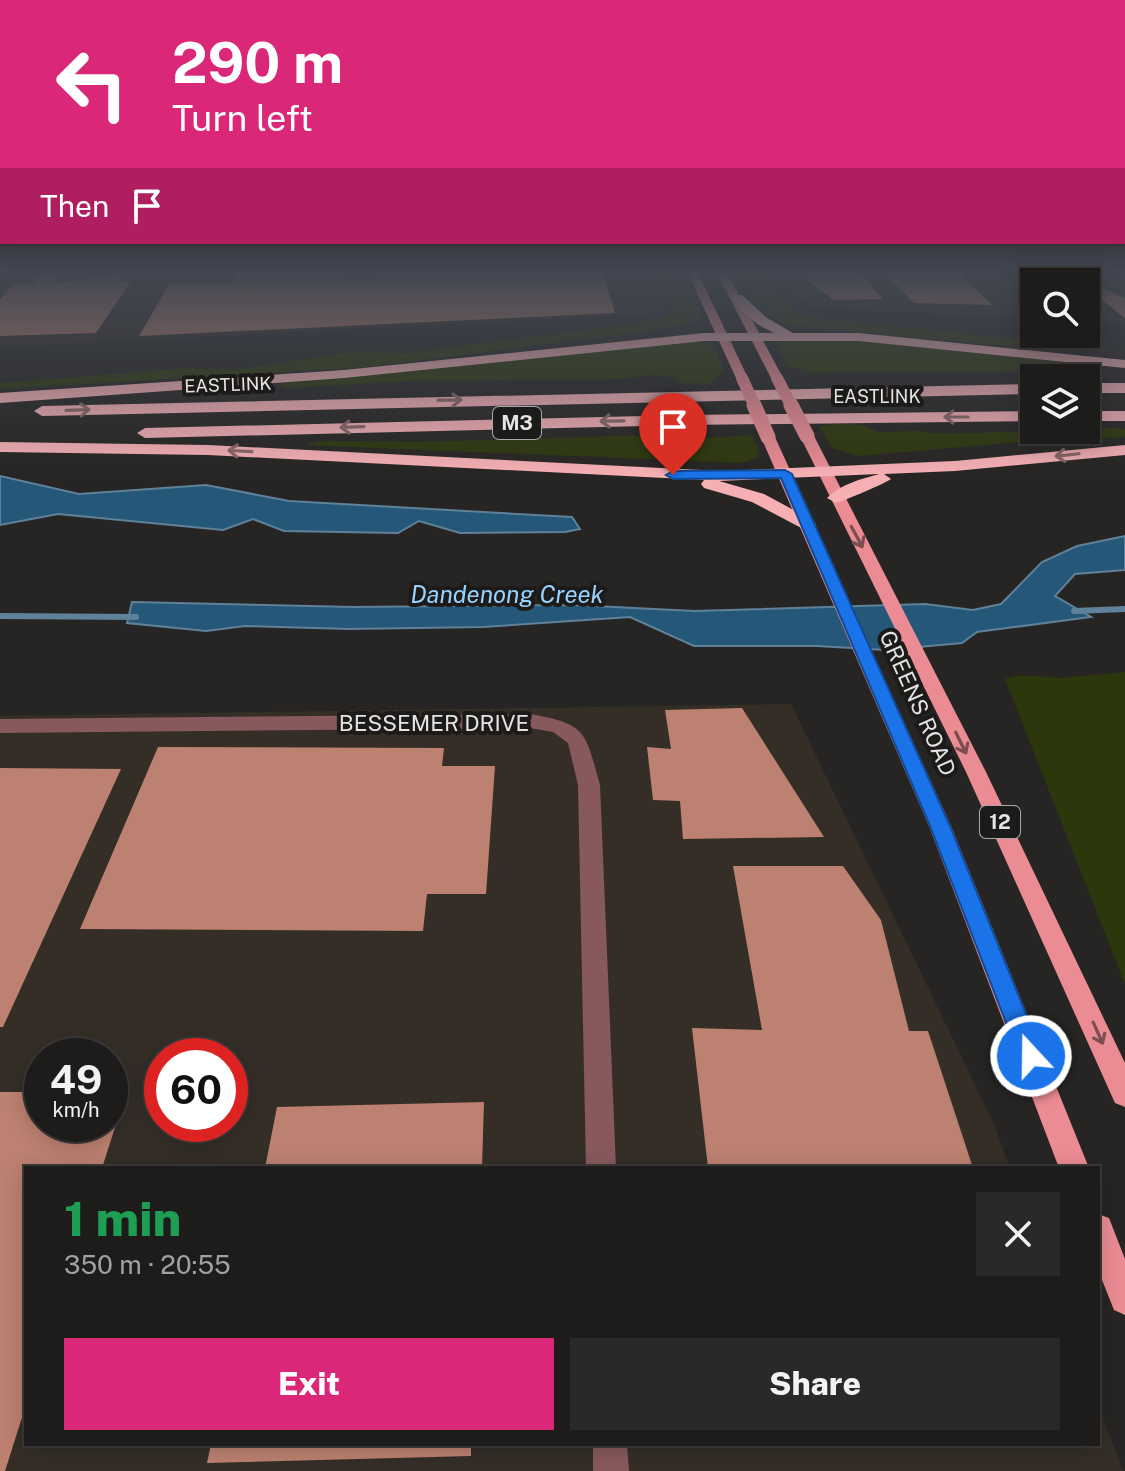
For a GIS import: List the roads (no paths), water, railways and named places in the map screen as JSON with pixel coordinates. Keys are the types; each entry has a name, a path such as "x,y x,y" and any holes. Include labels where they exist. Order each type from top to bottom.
{"highway":[{"path":"623,343 655,338"},
{"path":"0,398 368,372 623,343 700,338"},
{"path":"855,338 1125,364"},
{"path":"1100,388 1125,388"},
{"name":"EASTLINK","path":"0,412 413,400 1020,389"},
{"name":"EASTLINK","path":"0,438 414,425 1020,416"},
{"path":"1100,416 1125,416"},
{"path":"0,447 208,450 649,474 785,474 955,466 1125,450"},
{"path":"836,498 857,486 881,479 955,466"},
{"path":"649,474 723,487 758,498 807,525"}],"main road":[{"name":"GREENS ROAD","path":"725,338 940,826 1073,1166"},
{"name":"GREENS ROAD","path":"757,338 927,673 1034,893 1125,1093"},
{"path":"1100,1234 1125,1299"}],"street":[{"name":"BESSEMER DRIVE","path":"0,726 530,721 558,726 577,739 589,785 601,1166"},
{"path":"610,1446 611,1471"}],"water":[{"path":"0,476 79,494 206,485 289,501 572,517 580,529 565,532 460,533 419,521 398,533 284,531 253,519 223,530 58,514 0,525"},
{"path":"1125,536 1125,570 1075,574 1055,596 1091,617 977,632 962,643 886,650 817,646 694,646 630,617 483,627 349,629 245,626 206,631 127,623 132,602 354,607 574,605 694,611 925,604 973,610 1001,604 1042,562 1077,546"}],"waterway":[{"name":"Dandenong Creek","path":"1074,611 1125,609"},
{"name":"Dandenong Creek","path":"0,616 136,617"}]}
